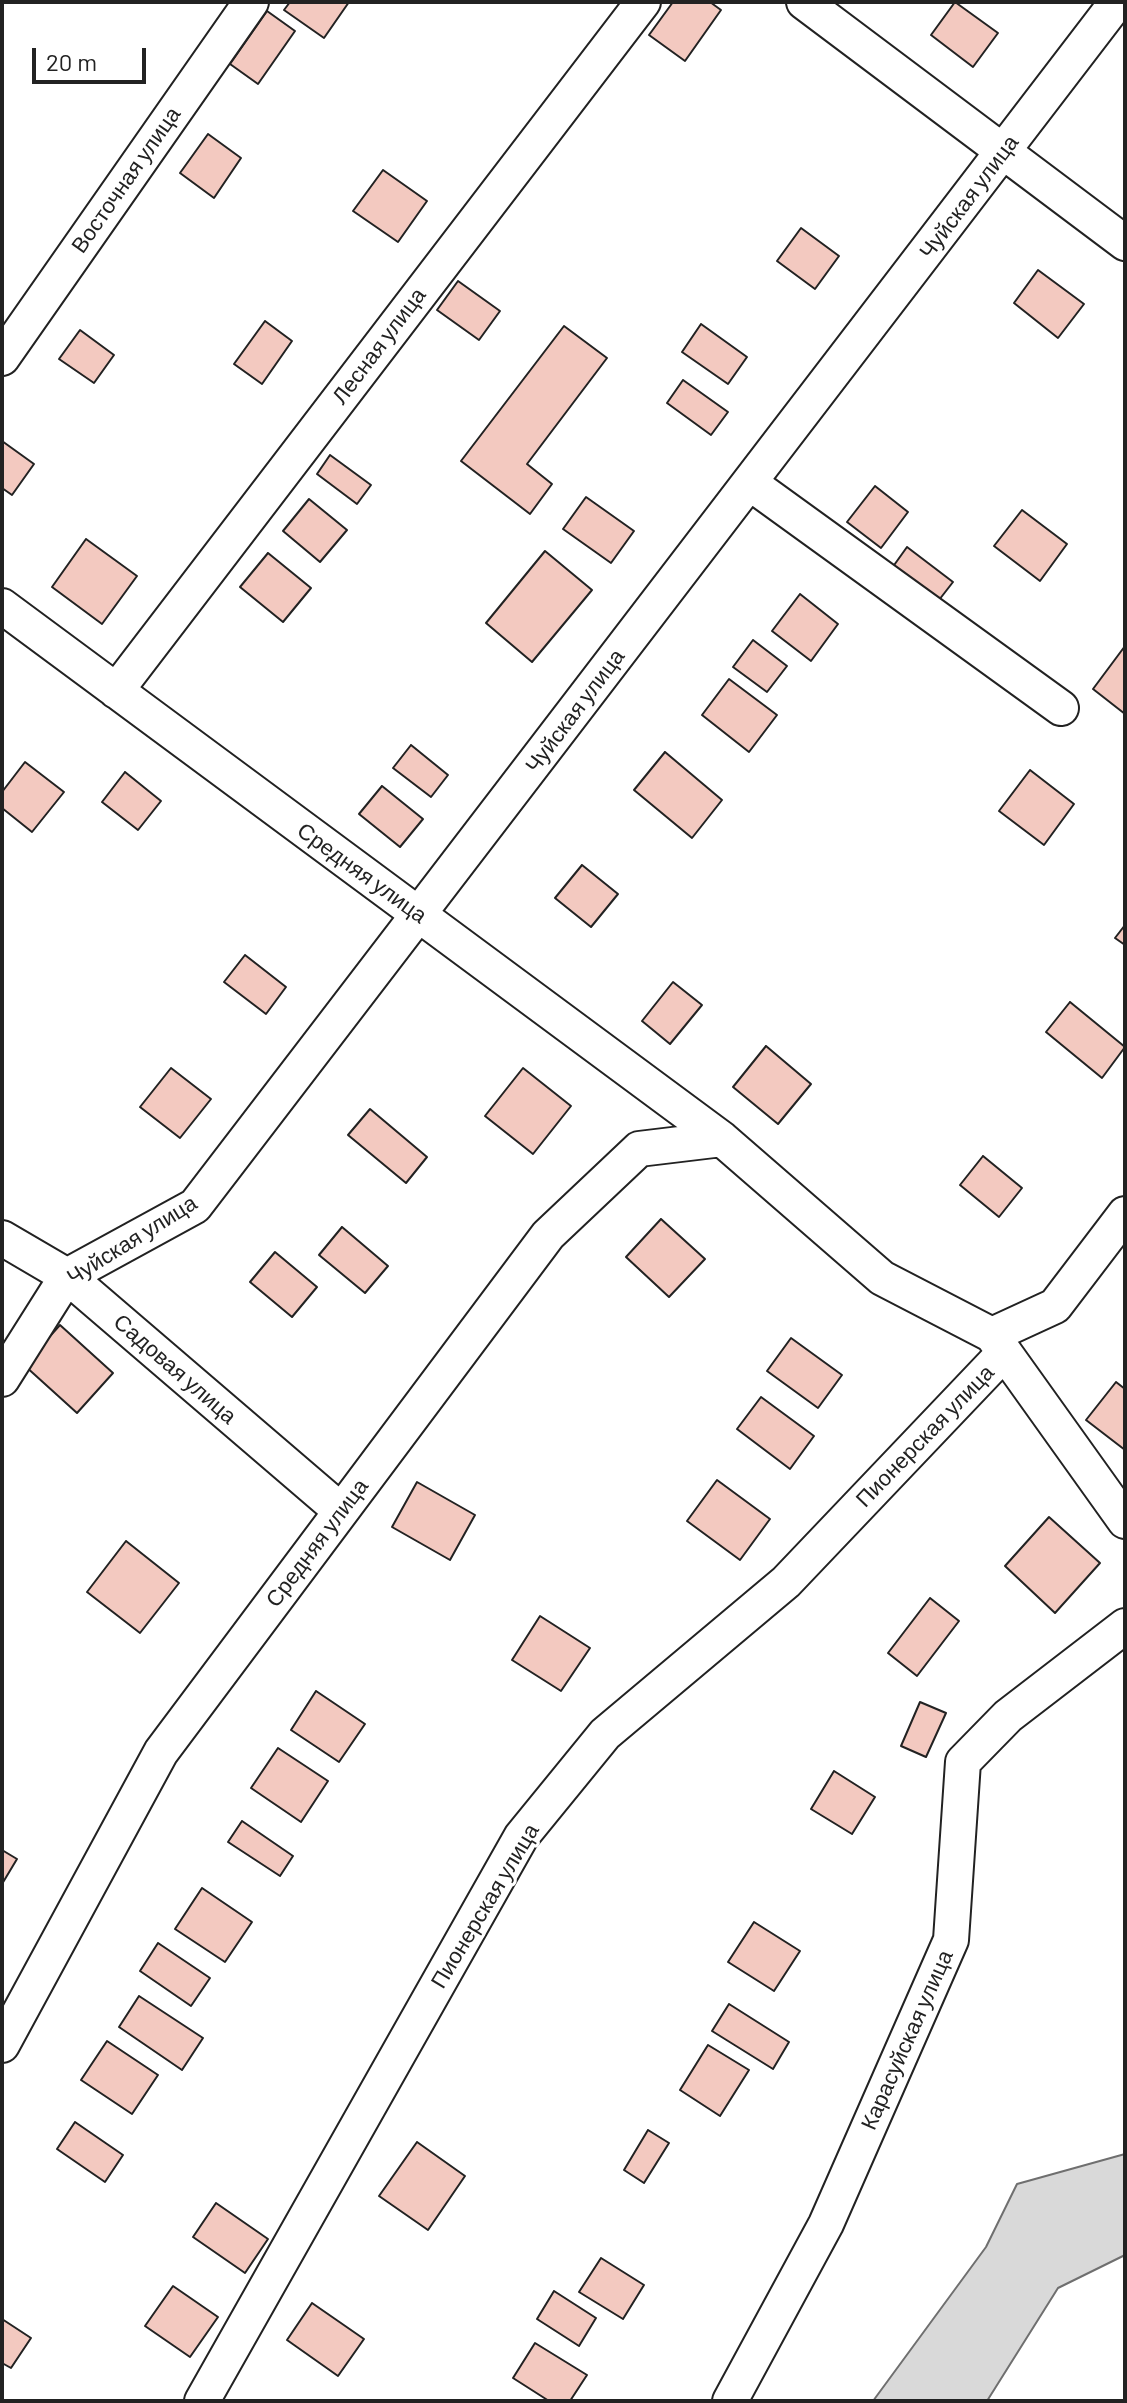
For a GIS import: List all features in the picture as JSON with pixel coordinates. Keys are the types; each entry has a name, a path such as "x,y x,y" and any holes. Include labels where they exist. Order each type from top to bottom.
{"street":[{"name":"Восточная улица","path":"2,358 251,2"},
{"name":"Лесная улица","path":"116,691 643,2"},
{"path":"804,2 1125,243"},
{"name":"Чуйская улица","path":"2,1379 67,1276 195,1206 1117,2"},
{"path":"750,483 1061,708"},
{"name":"Средняя улица","path":"2,606 722,1139 882,1278 998,1344"},
{"name":"Средняя улица","path":"2,2045 161,1752 548,1235 639,1149 722,1139"},
{"path":"1125,1214 1055,1306 998,1344 1125,1521"},
{"name":"Садовая улица","path":"2,1238 67,1276 341,1511"},
{"name":"Пионерская улица","path":"202,2401 521,1837 605,1734 786,1582 998,1344"},
{"name":"Карасуйская улица","path":"730,2401 826,2224 951,1940 963,1762 1008,1716 1125,1626"}],"shaded area":[{"path":"1125,2154 1125,2255 1058,2288 987,2401 873,2401 986,2247 1017,2184"}],"building":[{"path":"290,2 349,2 324,38 284,10"},
{"path":"673,2 710,2 721,10 685,61 649,35"},
{"path":"955,2 998,33 973,67 931,35"},
{"path":"267,11 295,31 258,84 230,64"},
{"path":"208,134 241,158 214,198 180,173"},
{"path":"383,170 427,201 398,242 353,211"},
{"path":"801,228 839,256 815,289 777,261"},
{"path":"1038,270 1084,304 1058,338 1014,303"},
{"path":"458,281 500,311 479,340 437,310"},
{"path":"265,321 292,341 262,384 234,364"},
{"path":"701,324 747,357 728,384 682,352"},
{"path":"564,326 607,358 527,464 552,484 530,514 461,461"},
{"path":"80,330 114,355 94,383 59,359"},
{"path":"683,380 728,412 711,435 667,403"},
{"path":"2,441 34,464 12,495 2,488"},
{"path":"330,455 371,485 357,504 317,474"},
{"path":"875,486 908,512 881,548 847,522"},
{"path":"586,497 634,531 611,563 563,529"},
{"path":"309,499 347,530 320,562 283,531"},
{"path":"1022,510 1067,544 1040,581 994,546"},
{"path":"86,539 137,576 102,624 52,587"},
{"path":"907,547 953,582 932,609 887,575"},
{"path":"545,551 592,590 532,662 486,623"},
{"path":"268,553 311,588 283,622 240,587"},
{"path":"800,594 838,624 811,661 772,631"},
{"path":"753,640 787,666 767,692 733,667"},
{"path":"1125,646 1125,714 1093,689"},
{"path":"729,679 777,715 749,752 702,715"},
{"path":"411,745 448,775 431,797 393,768"},
{"path":"665,752 722,800 692,838 634,790"},
{"path":"25,762 64,792 32,832 2,808 2,792"},
{"path":"1030,770 1074,804 1044,845 999,811"},
{"path":"125,772 161,801 138,830 102,802"},
{"path":"382,786 423,819 400,847 359,814"},
{"path":"582,865 618,894 591,927 555,898"},
{"path":"1125,925 1125,945 1115,938"},
{"path":"245,955 286,987 266,1014 224,982"},
{"path":"673,982 702,1005 670,1044 642,1021"},
{"path":"1070,1002 1125,1047 1102,1078 1046,1032"},
{"path":"766,1046 811,1084 778,1124 733,1087"},
{"path":"171,1068 211,1099 180,1138 140,1107"},
{"path":"523,1068 571,1106 533,1154 485,1116"},
{"path":"370,1109 427,1157 406,1183 348,1135"},
{"path":"983,1156 1022,1188 999,1217 960,1185"},
{"path":"661,1219 705,1259 669,1297 626,1257"},
{"path":"342,1227 388,1266 365,1293 319,1255"},
{"path":"275,1252 317,1287 292,1317 250,1282"},
{"path":"60,1325 113,1373 77,1413 24,1365"},
{"path":"791,1338 842,1375 818,1408 767,1371"},
{"path":"1116,1382 1125,1389 1125,1450 1086,1420"},
{"path":"761,1397 814,1436 790,1469 737,1429"},
{"path":"717,1480 770,1519 740,1560 687,1521"},
{"path":"417,1482 475,1515 450,1560 392,1527"},
{"path":"1049,1517 1100,1563 1055,1613 1005,1566"},
{"path":"126,1541 179,1583 140,1633 87,1592"},
{"path":"930,1598 959,1621 917,1676 888,1653"},
{"path":"540,1616 590,1648 561,1691 512,1660"},
{"path":"316,1691 365,1724 339,1762 291,1730"},
{"path":"920,1702 946,1713 926,1757 901,1746"},
{"path":"278,1748 328,1781 301,1822 251,1788"},
{"path":"834,1771 875,1797 852,1834 811,1809"},
{"path":"242,1821 293,1856 280,1876 228,1842"},
{"path":"2,1850 17,1859 2,1884"},
{"path":"202,1888 252,1922 225,1962 175,1929"},
{"path":"754,1922 800,1951 774,1991 728,1962"},
{"path":"158,1943 210,1978 191,2006 140,1971"},
{"path":"139,1996 203,2038 182,2070 119,2027"},
{"path":"729,2004 789,2042 773,2069 712,2031"},
{"path":"107,2041 158,2075 132,2114 81,2080"},
{"path":"708,2045 749,2070 720,2116 680,2090"},
{"path":"75,2122 123,2155 105,2182 57,2149"},
{"path":"648,2130 669,2143 644,2183 624,2170"},
{"path":"417,2142 465,2176 428,2230 379,2196"},
{"path":"216,2203 268,2239 245,2273 193,2237"},
{"path":"601,2258 644,2285 623,2319 579,2292"},
{"path":"173,2286 218,2317 190,2357 145,2326"},
{"path":"554,2291 596,2318 579,2346 537,2319"},
{"path":"312,2303 364,2339 338,2376 287,2340"},
{"path":"2,2319 31,2338 11,2368 2,2363"},
{"path":"535,2343 587,2375 570,2401 549,2401 513,2378"}]}
